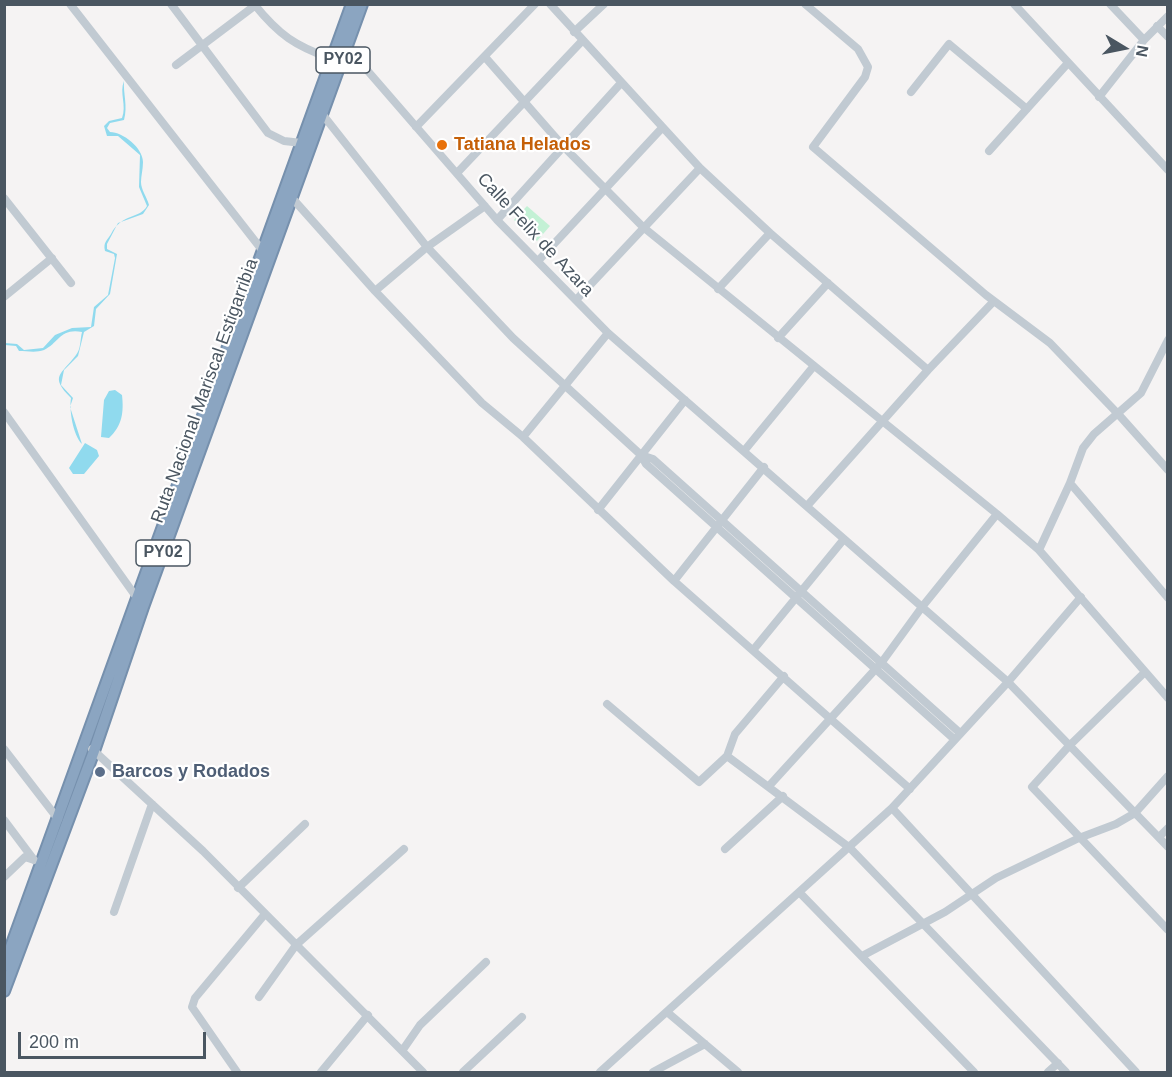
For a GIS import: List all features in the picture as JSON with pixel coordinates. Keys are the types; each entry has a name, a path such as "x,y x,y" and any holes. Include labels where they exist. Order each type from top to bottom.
{"highway":[{"name":"Ruta Nacional Mariscal Estigarribia","path":"4,991 90,748 293,199 362,4"},
{"name":"Ruta Nacional Mariscal Estigarribia","path":"4,966 39,860 90,748 136,598 333,59 348,7"}],"street":[{"path":"70,4 262,250"},
{"path":"171,4 268,133 284,141 302,143"},
{"path":"416,127 535,4"},
{"path":"550,4 582,42 700,168 770,233 928,370"},
{"path":"574,32 604,4"},
{"path":"805,4 858,49 868,67 866,77 813,147 994,301 1050,343 1119,415 1167,470"},
{"path":"1014,4 1167,170"},
{"path":"1110,4 1144,40"},
{"path":"176,65 255,5 276,30 294,44 333,59"},
{"path":"1099,97 1144,40 1167,16"},
{"path":"1157,26 1167,37"},
{"path":"457,173 582,42"},
{"path":"911,92 949,44 1027,109"},
{"name":"Calle Felix de Azara","path":"347,47 497,220 608,333 1008,682 1167,847"},
{"path":"485,57 562,145 642,227 997,514 1038,550 1167,698"},
{"path":"989,151 1068,63"},
{"path":"497,220 562,145 621,83"},
{"path":"323,115 427,247 513,338 641,455 646,464 719,524 957,736"},
{"path":"538,261 662,128"},
{"path":"576,300 642,227 700,168"},
{"path":"4,198 71,283"},
{"path":"293,199 375,291 482,403 523,437 674,581 754,649 910,789"},
{"path":"375,291 427,247 485,206"},
{"path":"718,289 770,233"},
{"path":"4,297 52,258"},
{"path":"778,338 828,283"},
{"path":"807,506 928,370 994,301"},
{"path":"523,437 608,333"},
{"path":"1038,550 1070,483 1083,448 1094,434 1119,415 1141,393 1167,340"},
{"path":"744,451 813,367"},
{"path":"598,510 685,400"},
{"path":"4,412 136,598"},
{"path":"674,581 764,467"},
{"path":"1070,483 1167,598"},
{"path":"769,786 832,720 879,666 922,607 997,514"},
{"path":"754,649 844,539"},
{"path":"600,1072 892,808 1008,682 1081,597"},
{"path":"1145,672 1032,787 1166,926"},
{"path":"607,704 699,782 727,756 735,734 784,676"},
{"path":"90,748 152,804 297,945 423,1072"},
{"path":"4,749 58,819"},
{"path":"727,756 850,848 1066,1072"},
{"path":"862,956 945,912 996,878 1079,838 1116,824 1135,813 1167,776"},
{"path":"725,849 783,796"},
{"path":"114,912 152,804"},
{"path":"892,808 1136,1072"},
{"path":"4,820 39,860"},
{"path":"238,888 305,824"},
{"path":"1159,837 1167,828"},
{"path":"259,997 297,945 404,849"},
{"path":"4,877 25,857 39,860"},
{"path":"800,893 974,1072"},
{"path":"237,1072 192,1007 195,998 264,914"},
{"path":"402,1051 420,1025 486,962"},
{"path":"667,1012 738,1072"},
{"path":"321,1072 368,1015"},
{"path":"463,1072 522,1017"},
{"path":"653,1072 705,1044"},
{"path":"1048,1072 1058,1063"},
{"path":"608,1066 615,1072"}],"green space":[{"path":"527,206 550,226 537,241 514,220"}],"water":[{"path":"124,81 126,110 124,120 110,123 107,128 110,132 126,138 140,151 143,162 141,185 149,205 143,214 122,222 140,213 147,206 139,187 140,155 118,136 107,136 104,126 109,121 122,118"},
{"path":"116,227 107,244 107,249 117,254 110,294 96,309 94,326 84,332 78,356 64,370 61,385 73,398 71,405 71,398 60,385 59,380 62,372 78,353 82,332 64,334 49,347 38,351 19,351 16,346 5,345 5,343 17,344 24,350 43,348 55,335 72,328 91,327 94,307 108,295 115,258 114,254 105,251 105,246"},
{"path":"115,390 122,395 121,419 117,429 109,438 101,437 104,400 109,391"},
{"path":"71,409 82,444 74,429"},
{"path":"85,443 97,450 99,456 84,474 73,474 69,468"}],"place":[{"name":"Tatiana Helados","path":"442,145"},
{"name":"Barcos y Rodados","path":"100,772"}]}
